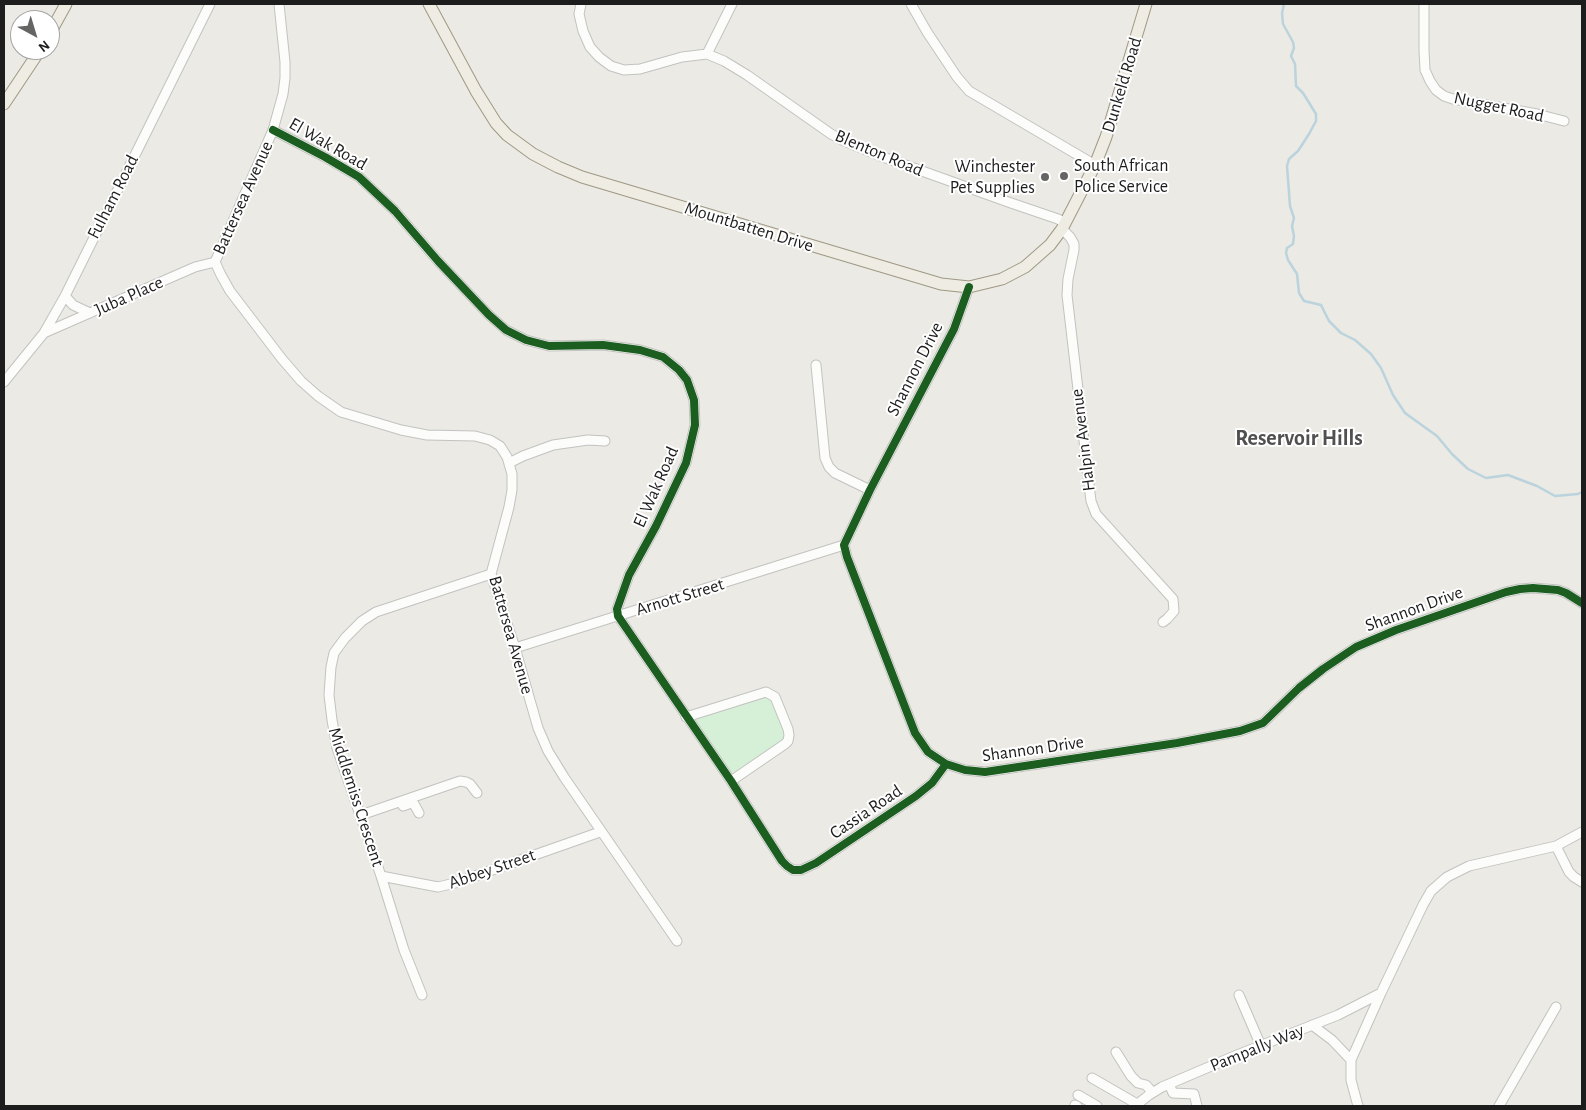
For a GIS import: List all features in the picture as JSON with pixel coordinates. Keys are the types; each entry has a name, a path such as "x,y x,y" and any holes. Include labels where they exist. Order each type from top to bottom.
{"main road":[{"name":"Mountbatten Drive","path":"430,4 483,102 496,122 507,135 533,154 582,177 941,284 969,287 1002,279 1025,266 1050,245 1063,226 1095,165"},
{"name":"Dunkeld Road","path":"1095,165 1106,137 1146,4"},
{"path":"4,104 33,60"}],"street":[{"name":"Fulham Road","path":"4,382 44,333 65,296 210,4"},
{"name":"Battersea Avenue","path":"279,4 285,78 283,94 274,130 215,262 220,275 230,291 301,381 341,412 401,430 427,435 475,436 490,440 500,446 507,457 512,474 509,508 491,574 538,728 548,751 564,778 677,942"},
{"path":"581,4 580,14 583,31 590,47 611,66 624,70 640,69 682,57 707,54 732,4"},
{"path":"911,4 947,62 969,91 1095,165"},
{"name":"Nugget Road","path":"1424,4 1425,70 1436,90 1444,96 1453,99 1537,114 1564,122"},
{"name":"Blenton Road","path":"707,54 724,61 844,141 883,157 1058,219 1063,226"},
{"name":"El Wak Road","path":"274,130 359,177 395,211 438,261 489,315 506,330 526,340 549,346 603,345 640,350 664,357 687,380 694,400 695,425 686,463 656,526 629,575 617,609 618,616"},
{"name":"Halpin Avenue","path":"1063,226 1074,244 1066,286 1090,501 1096,514 1173,599 1174,610 1163,622"},
{"name":"Juba Place","path":"44,333 194,267 215,262"},
{"name":"Shannon Drive","path":"969,287 954,329 844,544 916,733 928,752 946,764 965,770 985,772 1240,732 1263,723 1323,668 1356,648 1396,630 1506,592 1520,589 1558,590 1582,603"},
{"path":"65,296 73,305 90,313"},
{"path":"816,365 825,458 829,467 835,473 870,490"},
{"path":"509,463 553,445 588,440 604,441"},
{"name":"Arnott Street","path":"514,648 844,544"},
{"name":"Middlemiss Crescent","path":"422,994 404,950 362,818 337,748 329,695 331,667 334,653 345,638 362,621 376,612 491,574"},
{"path":"618,616 686,717 731,781 785,744 790,736 775,697 766,692 686,717"},
{"name":"Cassia Road","path":"731,781 782,861 793,870 801,870 816,863 916,796 932,782 946,764"},
{"path":"362,818 460,781 470,784 478,792"},
{"path":"362,818 411,803 414,804 419,813"},
{"name":"Abbey Street","path":"381,876 438,887 455,883 600,832"},
{"path":"1358,1106 1350,1080 1351,1060 1423,905 1435,887 1454,872 1477,863 1556,846 1582,832"},
{"path":"1556,846 1569,872 1582,882"},
{"name":"Pampally Way","path":"1136,1105 1152,1092 1169,1084 1338,1015 1381,993"},
{"path":"1239,995 1261,1046"},
{"path":"1499,1106 1556,1007"},
{"path":"1312,1025 1332,1040 1351,1060"},
{"path":"1116,1052 1131,1076 1138,1083 1146,1085 1152,1092"},
{"path":"1092,1078 1136,1105"},
{"path":"1169,1084 1173,1093 1194,1094 1197,1106"},
{"path":"1078,1095 1097,1106"}],"green space":[{"path":"765,695 771,698 787,733 784,742 740,772 730,772 695,722 700,716"}],"waterway":[{"path":"1284,4 1282,13 1283,24 1293,42 1294,48 1291,56 1295,64 1296,86 1303,93 1316,114 1316,121 1309,134 1298,151 1289,159 1287,166 1290,206 1294,218 1292,226 1294,236 1293,244 1287,248 1286,253 1297,274 1299,293 1304,301 1321,305 1329,321 1341,333 1355,340 1371,354 1381,368 1393,395 1405,413 1437,436 1468,469 1486,478 1508,475 1537,486 1555,496 1582,492"}],"cycle path":[{"path":"273,130 359,177 395,211 438,261 489,315 506,330 526,340 549,346 603,345 640,350 663,357 679,370 687,380 694,400 695,425 686,463 656,526 629,575 617,609 618,616 787,866 793,870 801,870 816,863 916,796 932,783 946,764"},
{"path":"969,287 954,329 870,490 844,545 915,733 928,752 946,764 965,770 985,772 1177,743 1240,731 1263,723 1299,688 1356,647 1396,630 1506,592 1520,589 1558,590 1582,603"}],"place":[{"name":"South African Police Service","path":"1064,176"},
{"name":"Winchester Pet Supplies","path":"1045,177"}],"district":[{"name":"Reservoir Hills","path":"1299,438"}]}
